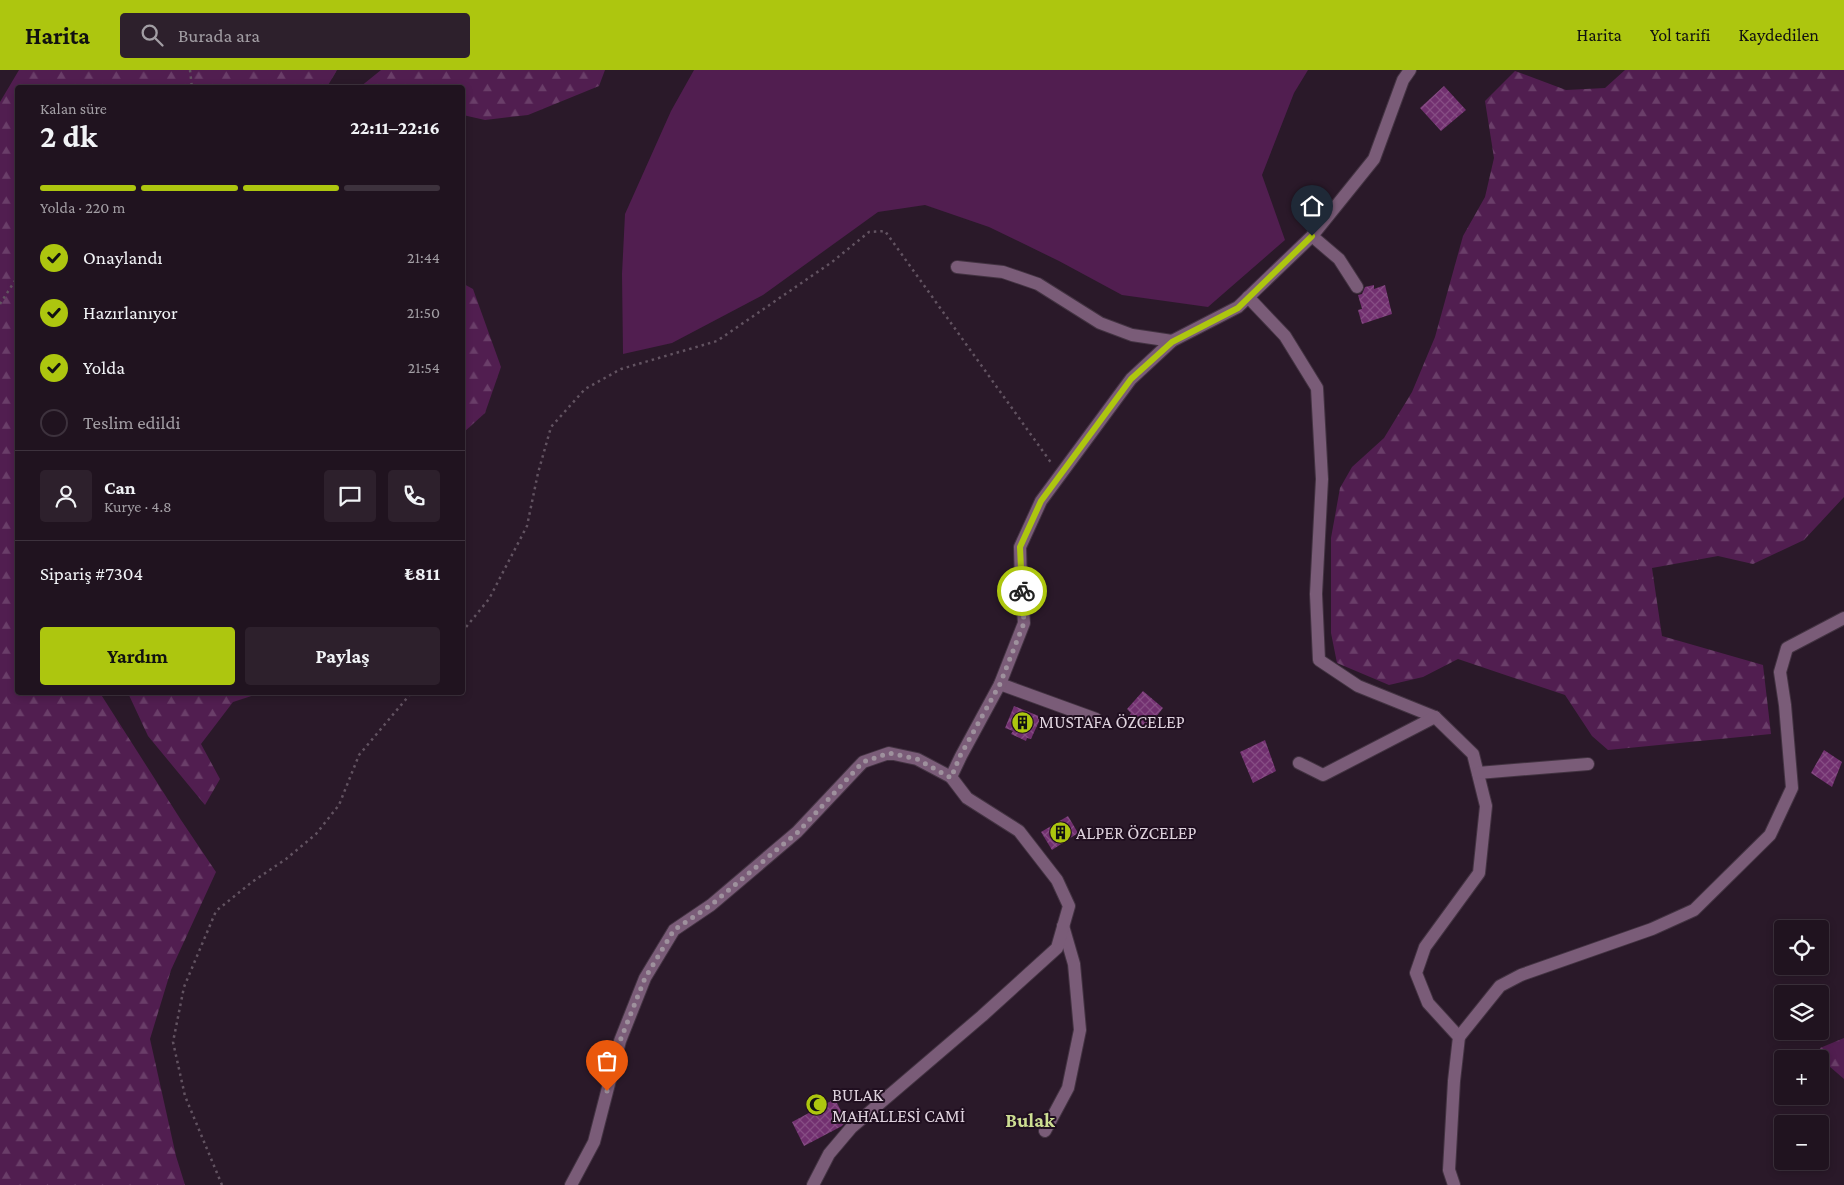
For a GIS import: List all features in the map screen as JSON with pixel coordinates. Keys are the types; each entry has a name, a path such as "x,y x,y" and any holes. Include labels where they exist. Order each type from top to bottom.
{"street":[{"path":"951,778 960,756 1000,684 1024,623 1020,547 1041,501 1131,379 1172,342 1238,308 1312,236 1374,160 1404,80 1410,70"},
{"path":"1312,236 1338,259 1357,287"},
{"path":"957,267 1003,272 1038,284 1100,323 1132,334 1172,342"},
{"path":"1248,297 1285,336 1317,388 1322,479 1316,594 1319,660 1358,686 1435,717 1473,754 1486,806 1479,873 1425,947 1416,973 1428,1003 1459,1037"},
{"path":"1454,1185 1448,1170 1459,1037 1500,986 1522,975 1652,929 1694,910 1770,835 1792,788 1785,705 1780,672 1787,648 1844,618"},
{"path":"1000,684 1096,719"},
{"path":"1299,763 1322,775 1435,717"},
{"path":"571,1185 594,1142 620,1041 645,978 674,930 711,905 798,832 863,762 889,753 917,759 951,778 967,798 1019,831 1057,880 1069,906 1057,948 932,1060 852,1128 829,1154 813,1185"},
{"path":"1478,773 1588,764"},
{"path":"1044,1131 1068,1088 1080,1030 1074,964 1063,926"}],"path":[{"path":"190,70 192,85"},
{"path":"465,628 489,599 527,526 538,474 551,427 585,389 621,369 717,341 832,262 869,232 885,232 915,271 1060,475"},
{"path":"0,304 15,281"},
{"path":"222,1185 186,1096 173,1042 184,988 216,911 252,882 286,860 316,834 339,805 359,755 409,695"}],"green space":[{"path":"19,70 337,70 328,85 15,85 15,695 101,695 216,872 171,970 150,1039 176,1156 185,1185 0,1185 0,102"},
{"path":"381,70 605,70 599,86 528,115 485,120 465,115 465,85 362,85"},
{"path":"694,70 1308,70 1294,93 1262,175 1285,240 1208,307 1122,295 1059,261 989,227 925,205 878,212 763,295 672,343 623,354 622,274 625,214 671,111"},
{"path":"1625,70 1844,70 1844,497 1804,540 1753,564 1718,556 1652,568 1662,636 1763,665 1771,734 1608,750 1592,736 1565,695 1458,659 1423,677 1389,685 1337,663 1331,633 1331,538 1340,488 1352,467 1384,438 1412,392 1435,337 1463,236 1485,197 1494,158 1485,101 1515,71 1566,90 1605,88"},
{"path":"465,285 473,289 501,367 485,413 465,431"},
{"path":"129,695 255,695 233,702 201,744 220,779 205,805 148,736"},
{"path":"1844,1038 1844,1079 1829,1066 1829,1050 1821,1050 1820,1048"}],"building":[{"path":"1444,86 1466,110 1441,131 1420,108"},
{"path":"1374,285 1374,289 1385,285 1392,314 1362,324 1358,310 1362,309 1358,295 1362,294 1365,287"},
{"path":"1143,691 1163,708 1148,727 1144,724 1142,727 1129,716 1131,713 1127,709"},
{"name":"MUSTAFA ÖZCELEP","path":"1014,706 1041,717 1031,739 1027,738 1026,741 1011,734 1013,731 1005,728"},
{"path":"1265,740 1276,771 1253,783 1240,752"},
{"path":"1824,750 1842,762 1832,787 1811,773"},
{"name":"ALPER ÖZCELEP","path":"1068,816 1078,833 1052,850 1041,832"},
{"path":"835,1099 846,1121 842,1126 804,1146 792,1122"}],"way so far":[{"path":"607,1091 620,1041 645,978 674,930 711,905 798,832 863,762 889,753 917,759 951,778 960,756 1000,684 1024,623 1022,591"}],"place":[{"name":"MUSTAFA ÖZCELEP","path":"1023,722"},
{"name":"ALPER ÖZCELEP","path":"1060,833"},
{"name":"BULAK MAHALLESİ CAMİ","path":"816,1105"}],"district":[{"name":"Bulak","path":"1030,1120"}],"route":[{"path":"1022,591 1020,547 1041,501 1131,379 1172,342 1238,308 1312,236"}]}
